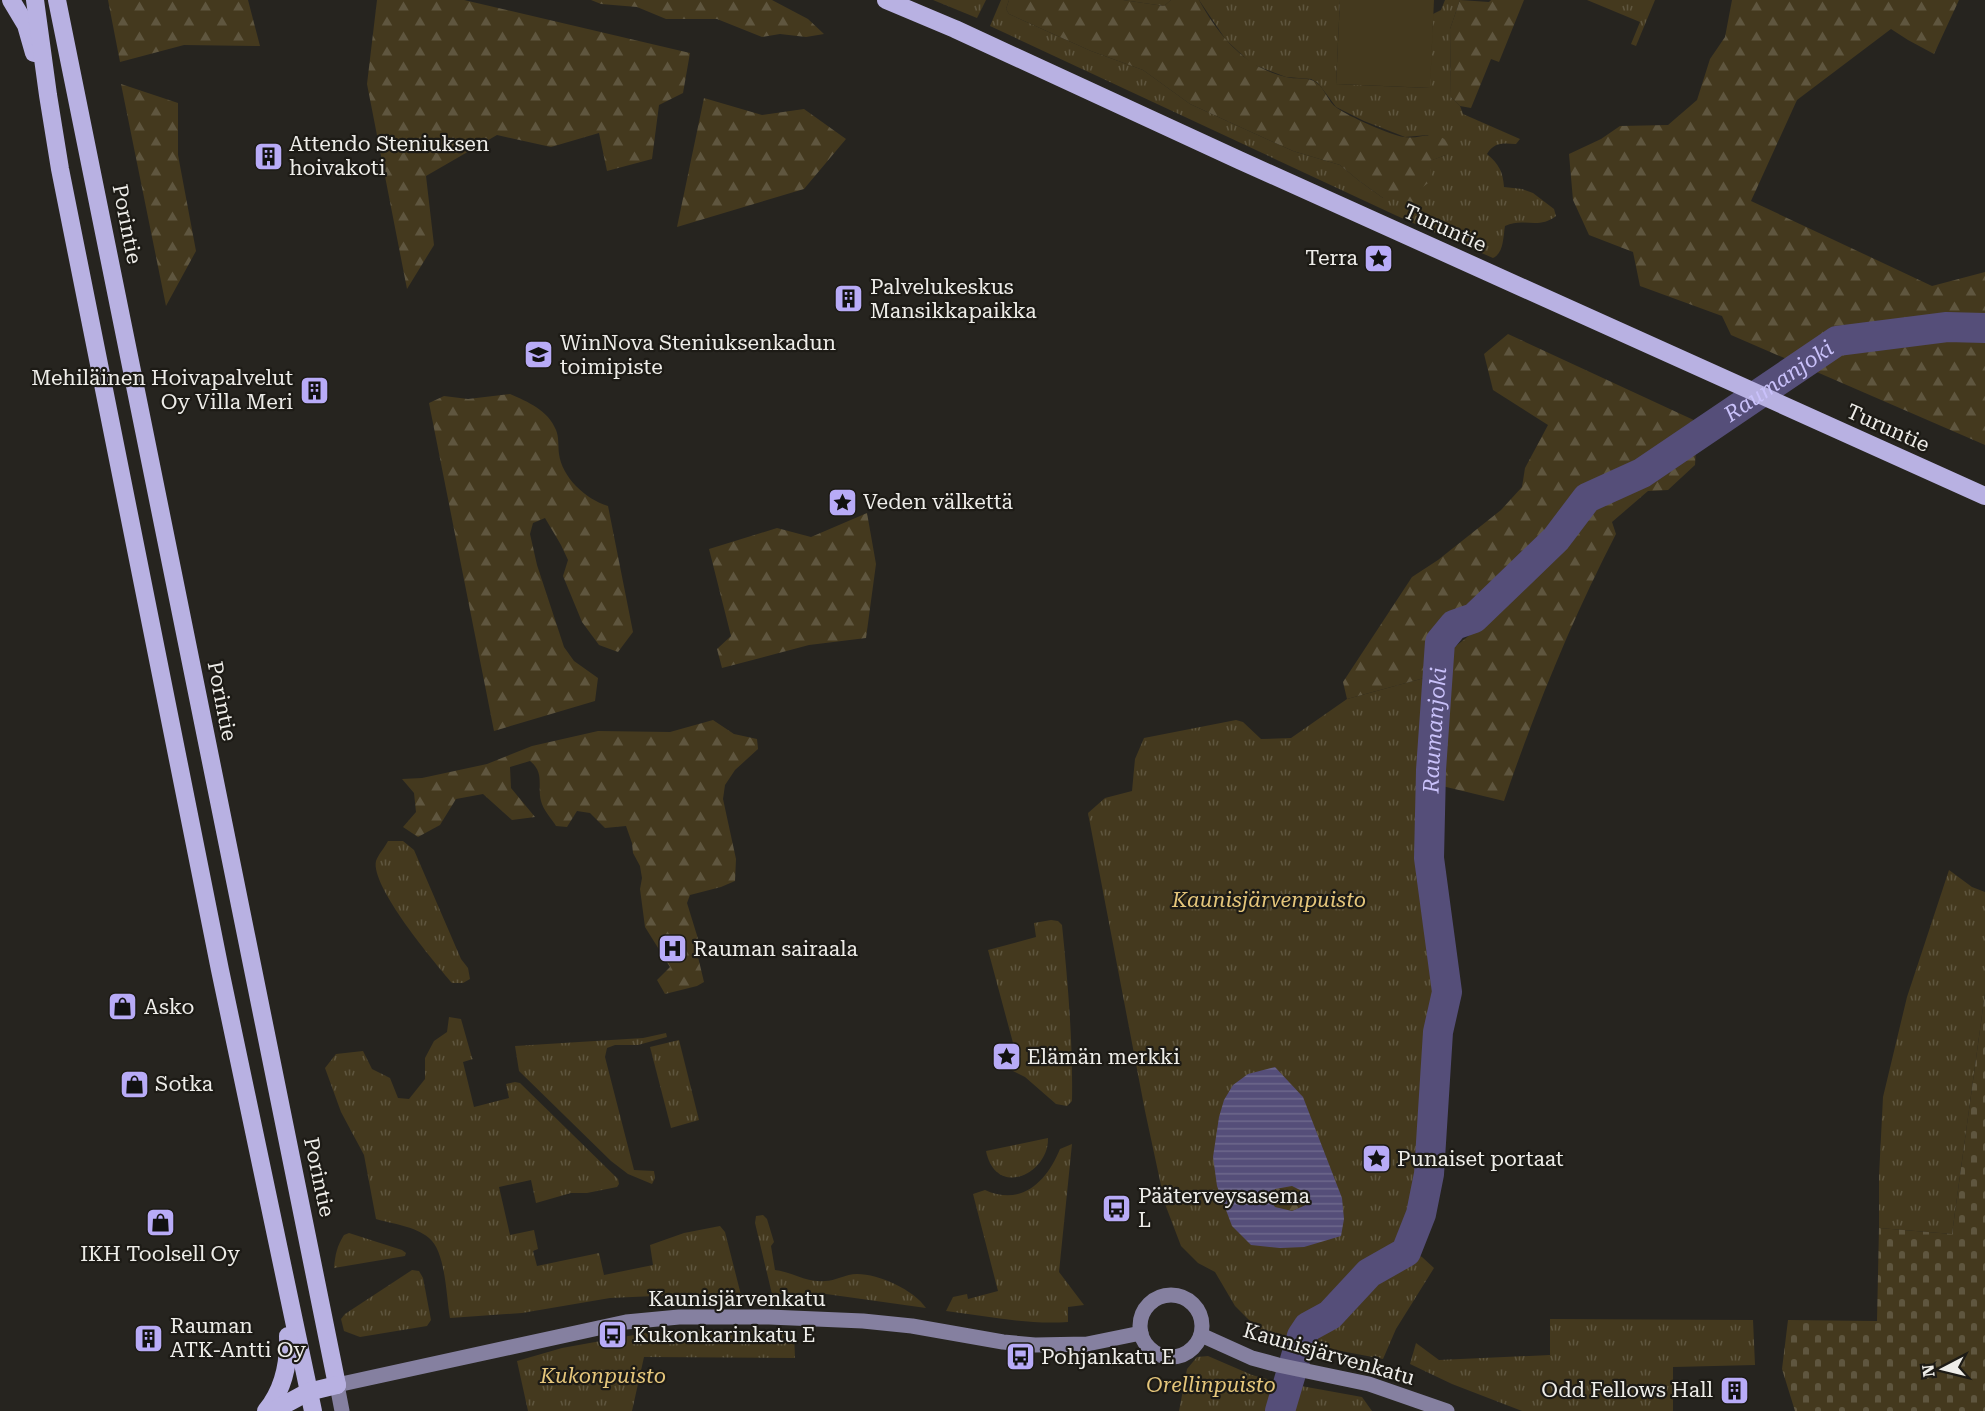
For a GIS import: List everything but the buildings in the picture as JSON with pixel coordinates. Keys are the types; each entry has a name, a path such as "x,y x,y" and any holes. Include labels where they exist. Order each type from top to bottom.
{"highway":[{"path":"11,0 26,26 48,95"},
{"path":"35,0 60,170 284,1280 292,1341 312,1411"},
{"name":"Porintie","path":"57,0 337,1385"},
{"name":"Turuntie","path":"886,0 955,29 1250,165 1985,496"},
{"path":"266,1411 279,1392 285,1377 292,1341"},
{"path":"273,1411 308,1392 337,1385"},
{"path":"318,1411 337,1385"}],"main road":[{"path":"1173,1295 1195,1306 1200,1315 1202,1335 1191,1351 1180,1357 1166,1357 1156,1354 1145,1343 1140,1325 1146,1309 1153,1301 1173,1295"},
{"name":"Kaunisjärvenkatu","path":"337,1385 626,1322 679,1317 769,1317 863,1321 912,1326 1003,1342 1035,1345 1087,1344 1141,1333"},
{"name":"Kaunisjärvenkatu","path":"1202,1335 1252,1358 1378,1387 1447,1411"},
{"name":"Porintie","path":"337,1385 342,1411"}],"green space":[{"path":"108,0 248,0 260,46 184,45 120,62"},
{"path":"377,0 464,0 690,53 683,93 659,105 652,159 607,171 599,133 551,147 497,135 426,176 434,245 407,289 367,84"},
{"path":"591,0 772,0 808,19 824,34 806,37 780,34 762,37 717,19 666,19 637,7 601,4"},
{"path":"933,0 986,0 977,18"},
{"path":"1001,0 1009,0 1006,9 1009,14 1091,51 1143,70 1190,104 1293,151 1340,165 1383,198 1420,189 1429,161 1446,155 1428,135 1405,137 1336,107 1318,83 1311,79 1286,77 1252,64 1226,40 1199,0 1340,0 1336,84 1429,88 1433,14 1441,10 1445,0 1460,0 1450,29 1451,97 1460,106 1463,114 1520,139 1516,144 1496,145 1487,154 1500,169 1504,187 1533,193 1554,209 1556,216 1543,222 1505,226 1501,249 1493,258 1395,215 990,26"},
{"path":"1009,0 1123,0 1164,6 1171,0 1199,0 1224,38 1245,58 1258,66 1286,77 1313,81 1320,86 1337,108 1380,129 1404,137 1434,135 1451,145 1446,155 1430,161 1431,181 1420,189 1423,200 1414,202 1383,198 1340,165 1293,151 1227,121 1190,104 1143,70 1091,51 1009,14 1006,9"},
{"path":"1123,0 1171,0 1164,6"},
{"path":"1340,0 1434,0 1430,88 1336,84"},
{"path":"1460,0 1489,2 1491,0 1524,0 1499,62 1491,59 1471,108 1460,106 1451,97 1450,29"},
{"path":"1587,0 1655,0 1636,46 1631,44 1640,22"},
{"path":"1732,0 1959,0 1934,54 1891,29 1797,100 1751,201 1932,286 1985,272 1985,445 1731,335 1722,316 1640,286 1633,252 1589,235 1573,200 1569,154 1601,139 1620,126 1668,125 1697,100 1710,59 1725,37"},
{"path":"121,84 178,103 178,155 196,251 166,306"},
{"path":"704,98 762,115 804,109 846,139 804,189 677,227"},
{"path":"1508,334 1698,422 1619,480 1580,493 1550,538 1495,580 1480,606 1449,614 1436,628 1428,677 1347,699 1343,682 1412,577 1438,560 1501,510 1522,487 1525,468 1548,425 1493,390 1484,354"},
{"path":"510,394 524,400 548,417 556,430 561,463 570,479 583,493 608,506 633,632 618,652 599,645 582,622 563,576 568,560 561,545 545,518 533,523 530,534 537,565 564,647 574,661 598,678 595,701 494,731 429,403 444,396 468,399"},
{"path":"1696,449 1695,465 1668,490 1648,491 1612,522 1616,534 1555,665 1504,801 1438,785 1439,719 1447,653 1485,623 1547,563 1595,504 1649,479"},
{"path":"867,513 876,564 866,638 809,645 722,668 717,649 731,636 709,549 777,528 811,537"},
{"name":"Kaunisjärvenpuisto","path":"1428,677 1423,829 1440,983 1432,1038 1418,1202 1396,1245 1422,1257 1434,1268 1396,1329 1383,1359 1283,1340 1259,1330 1235,1306 1215,1272 1198,1263 1181,1246 1165,1204 1145,1111 1088,813 1105,798 1132,791 1135,759 1144,738 1236,720 1243,722 1261,739 1291,738 1347,699"},
{"path":"713,720 734,734 757,739 758,749 735,770 725,785 723,799 736,859 735,881 690,895 687,903 699,942 698,957 704,982 697,986 665,994 657,980 670,967 645,927 640,889 642,878 640,866 633,853 626,826 605,828 590,813 577,811 567,827 556,826 542,804 539,775 530,761 510,767 511,788 535,817 512,820 483,794 456,799 440,825 418,837 403,827 416,812 414,793 402,779 422,778 487,764 532,746 598,731 670,732"},
{"path":"388,841 403,841 414,850 461,959 468,968 470,979 463,983 452,983 405,924 383,888 377,873 376,861"},
{"path":"1949,870 1972,887 1985,892 1985,993 1952,1234 1879,1228 1883,1097 1907,997"},
{"path":"1058,921 1062,925 1066,969 1072,1079 1072,1101 1067,1106 1056,1104 1025,1077 993,1061 1016,1054 988,950 1036,937 1034,923"},
{"path":"1985,993 1985,1411 1795,1411 1782,1369 1788,1320 1877,1321 1879,1228 1952,1234"},
{"path":"449,1017 461,1019 473,1059 463,1062 474,1107 509,1098 506,1084 520,1083 618,1179 617,1187 587,1193 571,1193 536,1203 531,1180 499,1187 510,1235 534,1230 538,1249 533,1251 537,1266 599,1253 604,1275 653,1265 650,1245 684,1233 720,1226 725,1232 741,1295 700,1294 610,1298 522,1313 450,1318 442,1264 435,1245 429,1238 417,1231 376,1219 364,1155 341,1112 325,1068 336,1054 363,1051 372,1069 390,1078 398,1098 409,1099 425,1079 425,1058 434,1041 447,1032"},
{"path":"666,1033 667,1037 638,1045 615,1045 607,1048 605,1057 634,1170 654,1171 655,1178 652,1184 628,1174 611,1161 519,1071 515,1046 643,1038"},
{"path":"679,1040 699,1120 671,1128 650,1047"},
{"path":"1048,1138 1046,1151 1040,1162 1031,1171 1021,1176 1010,1177 1000,1174 992,1166 986,1151"},
{"path":"1072,1144 1059,1272 1084,1305 1068,1307 1068,1322 1053,1323 946,1311 953,1297 967,1294 968,1299 998,1291 973,1194 985,1190 1010,1195 1032,1188 1048,1171 1060,1149"},
{"path":"1292,1186 1306,1193 1306,1205 1292,1211 1275,1207 1269,1198 1275,1189"},
{"path":"763,1215 767,1219 774,1242 771,1246 775,1270 818,1281 829,1281 853,1274 875,1277 905,1289 926,1308 826,1294 772,1294 755,1223 756,1216"},
{"path":"349,1233 402,1250 406,1253 405,1256 334,1268 340,1243 344,1235"},
{"path":"412,1270 419,1271 423,1278 431,1320 427,1326 360,1337 344,1331 341,1319 345,1314"},
{"path":"1550,1319 1753,1320 1755,1365 1673,1367 1673,1411 1522,1411 1452,1384 1410,1364 1416,1343 1439,1360 1550,1355"},
{"name":"Kukonpuisto","path":"712,1330 794,1331 795,1358 644,1357 632,1411 528,1411 517,1361 562,1348 645,1333"},
{"name":"Orellinpuisto","path":"1208,1356 1252,1375 1362,1397 1372,1411 1179,1411 1187,1369 1197,1357"}],"shaded area":[{"path":"1275,1067 1303,1097 1342,1198 1344,1219 1341,1236 1304,1247 1280,1248 1251,1245 1232,1226 1217,1186 1213,1157 1224,1100 1233,1085 1248,1074","holes":["1292,1186 1306,1193 1306,1205 1292,1211 1275,1207 1269,1198 1275,1189"]},
{"path":"1302,1336 1304,1357 1291,1409 1290,1411 1273,1411 1279,1382 1292,1346"}],"pier":[{"path":"1290,1343 1306,1346 1307,1357 1300,1382 1278,1378"}],"waterway":[{"name":"Raumanjoki","path":"1280,1411 1302,1336 1308,1327 1330,1315 1369,1273 1406,1252 1421,1214 1429,1174 1438,1032 1447,992 1429,858 1431,770 1440,642 1454,625 1474,618 1556,539 1587,498 1642,473 1837,341 1947,327 1985,328"}],"place":[{"name":"Attendo Steniuksen hoivakoti","path":"268,156"},
{"name":"Terra","path":"1379,258"},
{"name":"Palvelukeskus Mansikkapaikka","path":"849,299"},
{"name":"WinNova Steniuksenkadun toimipiste","path":"539,355"},
{"name":"Mehiläinen Hoivapalvelut Oy Villa Meri","path":"314,390"},
{"name":"Veden välkettä","path":"842,502"},
{"name":"Rauman sairaala","path":"672,949"},
{"name":"Asko","path":"123,1007"},
{"name":"Elämän merkki","path":"1006,1057"},
{"name":"Sotka","path":"134,1084"},
{"name":"Punaiset portaat","path":"1376,1159"},
{"name":"Pääterveysasema L","path":"1117,1208"},
{"name":"IKH Toolsell Oy","path":"160,1223"},
{"name":"Kukonkarinkatu E","path":"612,1335"},
{"name":"Rauman ATK-Antti Oy","path":"149,1338"},
{"name":"Pohjankatu E","path":"1020,1357"},
{"name":"Odd Fellows Hall","path":"1734,1390"}]}
